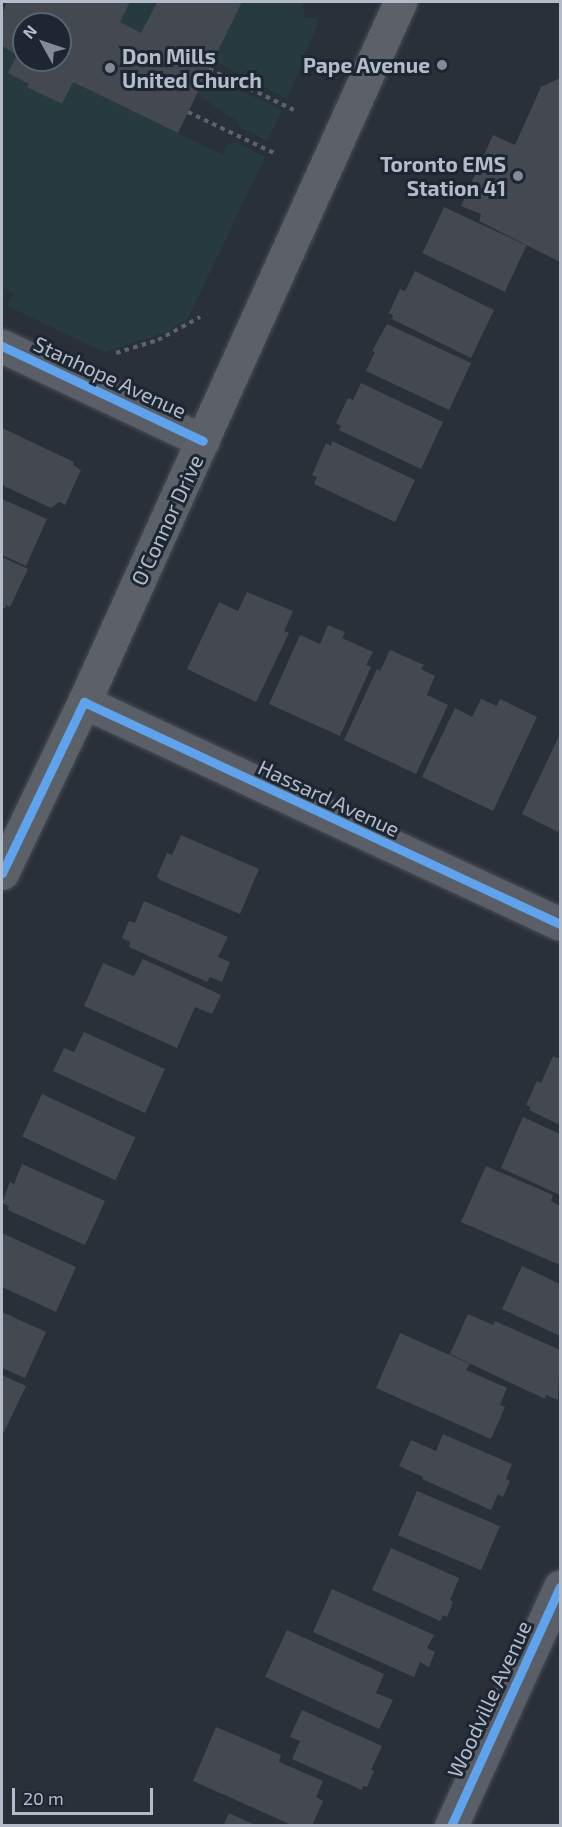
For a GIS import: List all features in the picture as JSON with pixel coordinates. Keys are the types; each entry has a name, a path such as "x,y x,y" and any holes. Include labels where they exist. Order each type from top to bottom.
{"main road":[{"name":"O'Connor Drive","path":"2,873 84,702 400,2"}],"street":[{"name":"Stanhope Avenue","path":"2,346 203,441"},
{"name":"Hassard Avenue","path":"84,702 561,924"},
{"name":"Woodville Avenue","path":"451,1826 561,1587"}],"path":[{"path":"209,69 294,110"},
{"path":"188,112 274,153"},
{"path":"111,354 158,340 200,317"}],"green space":[{"path":"130,2 157,2 141,33 120,22"},
{"path":"242,2 308,2 302,6 306,18 316,18 318,23 287,99 214,61"},
{"path":"2,46 12,52 12,65 8,73 29,84 28,86 73,82 223,155 229,143 239,143 265,157 187,320 164,333 104,352 7,306 14,293 2,287"},
{"path":"206,74 282,110 267,141 242,128 237,121 197,94"}],"building":[{"name":"Don Mills United Church","path":"7,2 130,2 120,22 141,33 157,2 242,2 178,133 73,82 62,104 27,87 29,84 8,73 12,65 12,72 72,72 72,12 12,12 12,52 2,46 2,13"},
{"name":"Toronto EMS Station 41","path":"560,78 560,262 479,221 481,214 461,206 493,135 515,145 541,87"},
{"path":"444,207 526,245 505,292 422,253"},
{"path":"415,271 494,310 471,358 392,319 393,315 389,313 400,289 405,291"},
{"path":"387,324 471,363 449,410 366,371 375,352 372,351"},
{"path":"361,383 443,422 421,469 339,430 341,426 336,423 348,398 353,400"},
{"path":"2,428 74,462 73,465 81,470 65,505 59,502 51,508 2,485"},
{"path":"332,441 415,480 395,522 314,484 317,477 312,475 326,443 331,446"},
{"path":"2,499 47,519 26,566 2,555"},
{"path":"2,557 28,569 10,607 6,605 5,609 2,607"},
{"path":"247,592 293,611 284,631 289,633 256,702 187,669 219,602 238,611"},
{"path":"328,625 345,632 342,638 373,652 366,665 371,667 340,736 269,704 300,635 320,644"},
{"path":"390,650 424,665 421,669 435,676 427,695 448,705 416,774 344,740 377,669 380,671"},
{"path":"481,699 497,706 500,699 537,717 493,811 422,777 455,708 472,717"},
{"path":"560,734 560,826 558,832 522,814"},
{"path":"181,835 259,869 240,914 160,880 157,876 167,853 172,855"},
{"path":"144,901 228,937 218,957 230,962 222,982 210,977 207,982 129,947 130,942 122,938 129,921 135,923"},
{"path":"143,959 221,995 212,1014 195,1007 177,1048 84,1006 103,963 134,976"},
{"path":"84,1032 165,1069 145,1113 53,1071 64,1048 74,1052"},
{"path":"553,1056 560,1059 560,1125 529,1110 531,1107 526,1105 537,1081 541,1083"},
{"path":"42,1094 135,1138 115,1180 22,1137"},
{"path":"523,1117 560,1134 560,1195 501,1168"},
{"path":"22,1164 105,1201 85,1245 8,1210 9,1206 2,1203 10,1182 14,1184"},
{"path":"486,1166 553,1195 551,1201 560,1206 560,1265 461,1222"},
{"path":"2,1233 76,1267 56,1312 2,1287"},
{"path":"522,1266 560,1284 560,1336 502,1309"},
{"path":"2,1312 46,1332 25,1378 2,1368"},
{"path":"468,1314 493,1325 495,1321 560,1350 558,1400 546,1395 545,1399 450,1354"},
{"path":"400,1333 470,1364 466,1370 507,1388 500,1405 505,1407 491,1439 376,1388"},
{"path":"2,1375 26,1386 4,1432 2,1431"},
{"path":"443,1434 512,1464 506,1479 510,1481 503,1497 498,1494 491,1510 422,1479 423,1477 399,1466 411,1440 436,1451"},
{"path":"417,1491 500,1526 481,1570 398,1535"},
{"path":"391,1548 459,1578 450,1600 453,1602 447,1617 443,1615 440,1621 372,1590"},
{"path":"332,1589 434,1635 427,1648 435,1652 429,1667 420,1662 414,1677 313,1632"},
{"path":"287,1630 384,1674 376,1693 393,1700 379,1729 265,1677"},
{"path":"302,1710 382,1746 371,1770 374,1771 367,1787 363,1786 362,1790 292,1759 300,1741 290,1737"},
{"path":"216,1727 281,1755 279,1762 323,1781 316,1797 323,1801 312,1826 294,1826 193,1781"},
{"path":"229,1813 257,1826 223,1826"}],"cycle path":[{"path":"2,346 203,441"},
{"path":"2,873 84,702 560,924"},
{"path":"451,1826 560,1587"}],"place":[{"name":"Pape Avenue","path":"442,65"},
{"name":"Don Mills United Church","path":"110,68"},
{"name":"Toronto EMS Station 41","path":"518,176"}]}
